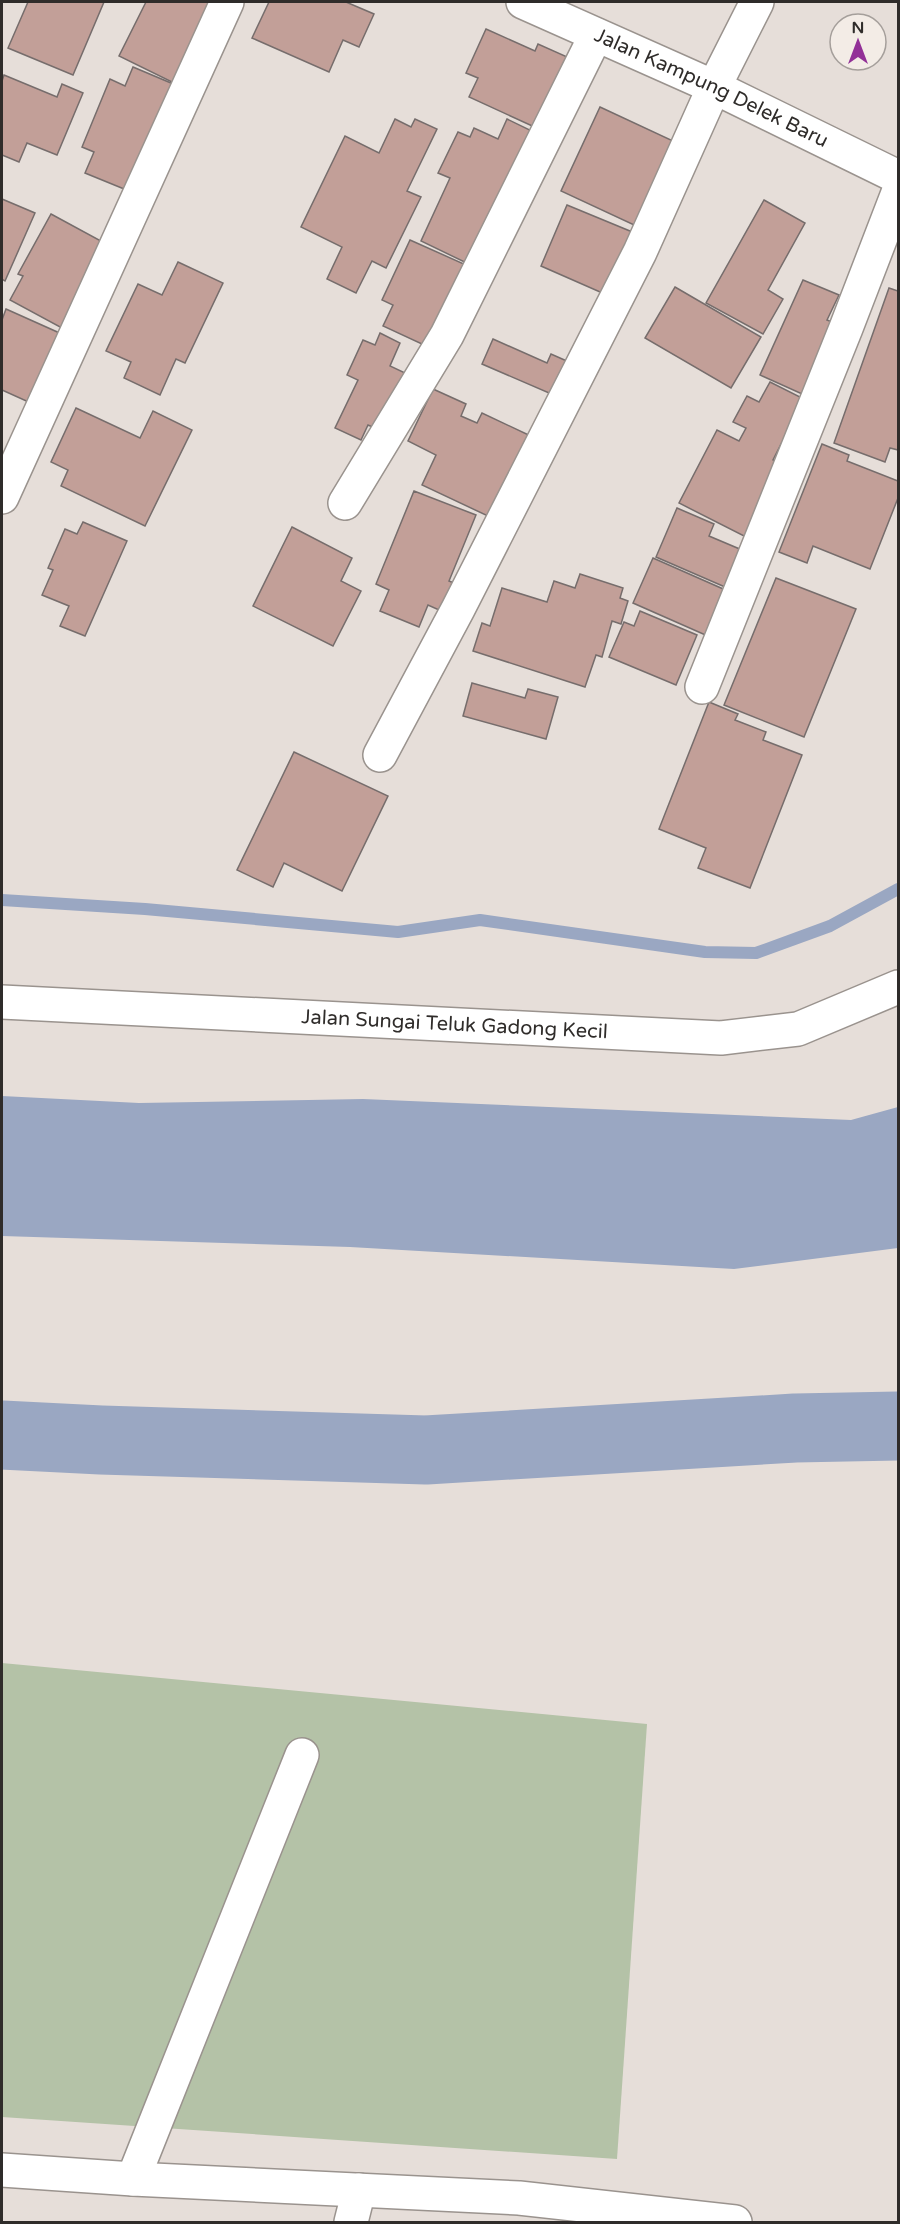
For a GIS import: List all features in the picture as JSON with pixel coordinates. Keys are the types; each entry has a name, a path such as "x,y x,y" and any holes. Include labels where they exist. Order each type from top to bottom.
{"street":[{"path":"2,497 227,2"},
{"name":"Jalan Kampung Delek Baru","path":"523,2 714,87 898,177"},
{"path":"380,755 458,609 640,252 714,87 757,2"},
{"path":"345,503 447,335 596,35"},
{"path":"702,687 898,193"},
{"name":"Jalan Sungai Teluk Gadong Kecil","path":"2,1002 721,1038 798,1029 898,987"},
{"path":"133,2179 302,1755"},
{"path":"2,2170 133,2179 519,2198 735,2223"},
{"path":"351,2223 359,2190"}],"green space":[{"path":"2,1663 647,1724 617,2159 2,2117"}],"water":[{"path":"2,1096 139,1103 363,1099 851,1120 898,1107 898,1248 734,1269 350,1247 2,1236"}],"building":[{"path":"28,2 104,2 73,75 8,48"},
{"path":"146,2 219,2 178,85 119,56"},
{"path":"269,2 346,2 374,14 359,47 343,40 329,72 252,38"},
{"path":"486,29 535,51 538,44 574,60 541,130 469,97 478,78 466,73"},
{"path":"133,67 178,86 129,191 85,173 94,152 82,147 110,79 125,86"},
{"path":"4,75 57,97 62,84 83,93 57,155 27,143 19,162 2,155 2,81"},
{"path":"600,107 686,147 647,231 561,191"},
{"path":"395,119 411,127 415,119 437,129 407,191 421,197 386,268 372,261 356,293 327,279 342,247 301,227 345,136 379,153"},
{"path":"507,119 538,134 475,267 421,241 450,178 438,173 458,132 470,137 474,128 498,139"},
{"path":"2,199 35,213 5,281 2,279"},
{"path":"764,200 805,223 768,290 783,299 763,334 706,303"},
{"path":"567,205 642,236 616,299 541,266"},
{"path":"51,214 112,247 73,334 10,300 23,276 18,274"},
{"path":"410,240 475,269 437,351 383,326 393,305 382,300"},
{"path":"178,262 223,283 185,363 176,359 160,395 124,378 131,362 106,351 138,284 162,295"},
{"path":"803,280 839,295 827,320 843,326 811,398 760,375"},
{"path":"675,287 761,337 731,388 645,338"},
{"path":"889,288 898,291 898,450 890,448 885,462 834,443"},
{"path":"6,309 64,335 33,404 2,390 2,320"},
{"path":"380,333 400,343 390,366 424,382 382,431 368,425 361,440 335,428 358,380 347,375 363,340 375,345"},
{"path":"493,339 547,363 551,354 578,366 563,399 482,364"},
{"path":"770,382 804,399 773,460 786,466 748,538 679,503 717,430 739,441 746,428 733,422 747,396 759,402"},
{"path":"433,389 466,404 461,416 477,423 482,413 537,439 505,524 422,485 436,455 408,441"},
{"path":"76,408 140,438 153,411 192,430 145,526 61,486 68,470 51,462"},
{"path":"822,444 849,455 847,461 898,481 898,498 870,569 813,546 807,563 779,552"},
{"path":"414,491 476,515 449,581 459,585 448,614 428,605 419,627 380,611 389,590 376,584"},
{"path":"677,508 714,524 709,536 742,550 725,587 656,557"},
{"path":"83,522 127,541 85,636 60,626 69,606 42,595 53,570 48,568 65,529 77,534"},
{"path":"292,527 352,558 341,581 361,591 333,646 253,606"},
{"path":"653,558 730,592 710,637 633,603"},
{"path":"580,574 623,588 620,598 628,601 621,624 612,621 602,657 596,655 585,687 473,651 482,623 490,626 502,588 547,602 554,581 575,588"},
{"path":"776,578 856,609 804,737 724,705"},
{"path":"640,611 697,635 676,685 609,657 624,622 634,626"},
{"path":"472,683 525,698 528,689 558,697 546,739 463,716"},
{"path":"709,702 738,714 735,720 766,732 763,740 802,755 750,888 698,868 706,848 659,829"},
{"path":"294,752 388,796 342,891 284,863 273,887 237,870"}],"waterway":[{"path":"2,900 145,909 398,932 480,920 705,952 756,953 830,926 898,889"},
{"path":"2,1435 426,1450 795,1428 898,1426"}]}
